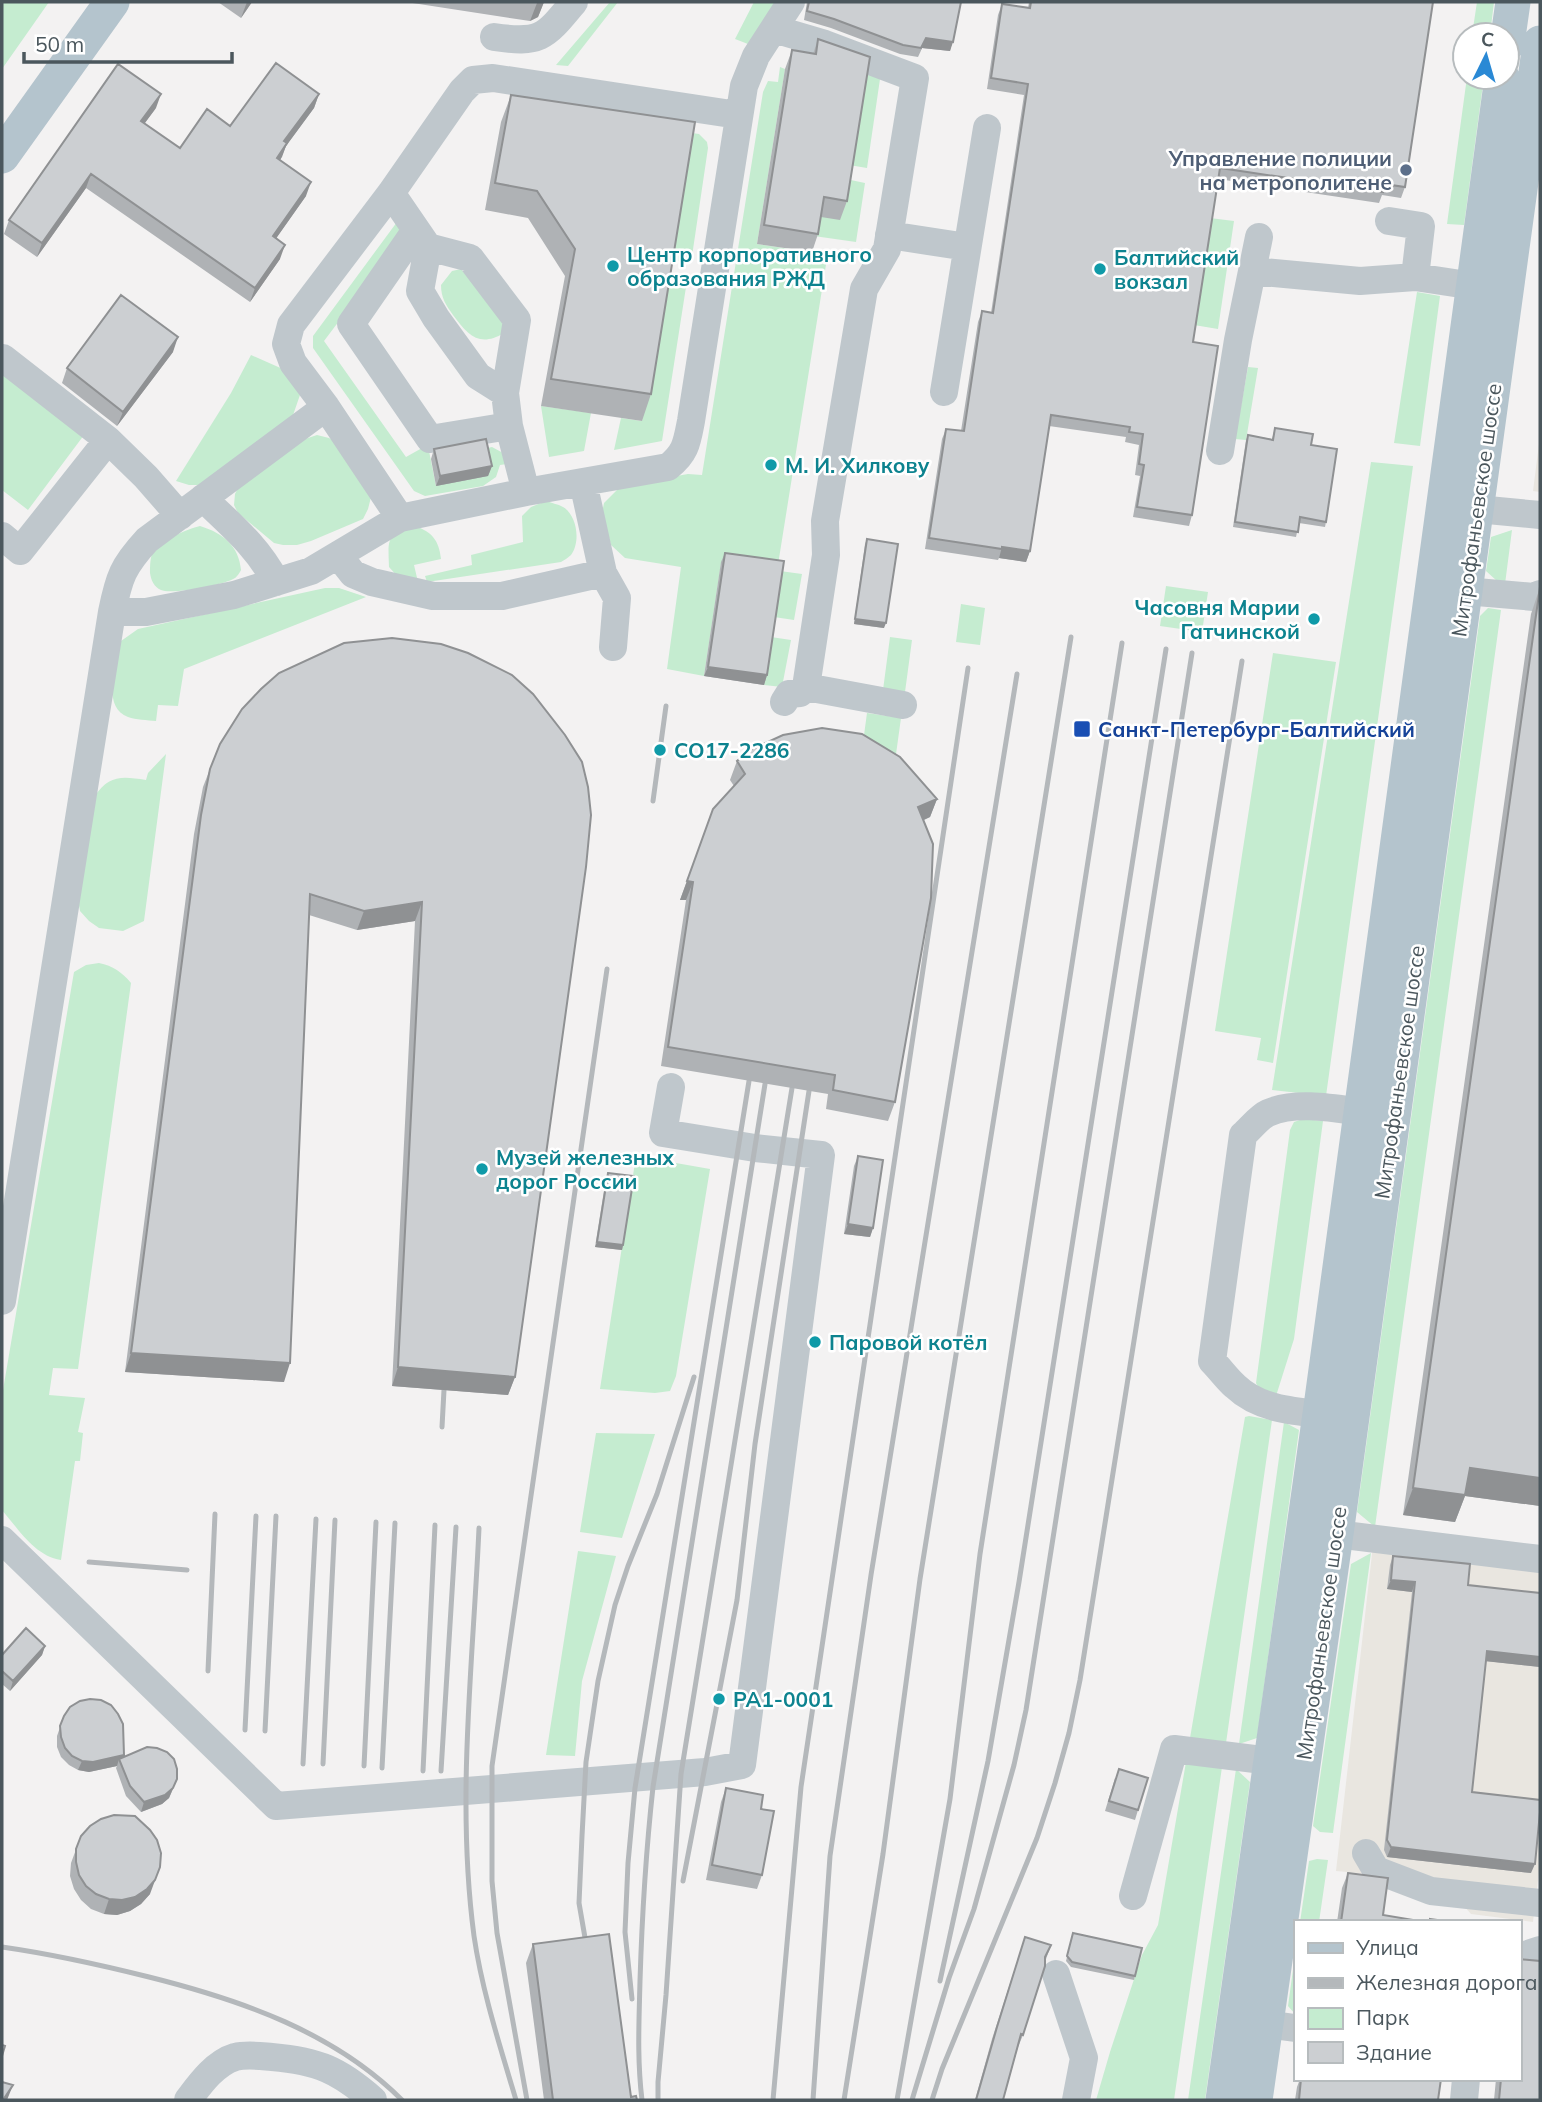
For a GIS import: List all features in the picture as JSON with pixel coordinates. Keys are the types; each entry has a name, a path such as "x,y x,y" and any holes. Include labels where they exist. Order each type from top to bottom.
{"main road":[{"path":"2,156 112,2"},
{"path":"1510,21 1513,2"},
{"name":"Митрофаньевское шоссе","path":"1255,2100 1281,2026 1336,1534 1540,43"},
{"name":"Митрофаньевское шоссе","path":"1223,2100 1320,1414 1500,91"}],"lane":[{"path":"494,37 536,39 551,30 575,2"},
{"path":"112,612 146,612 234,594 311,571 400,518 668,467 681,457 688,440 744,86 756,56 791,2"},
{"path":"774,29 825,44 915,79 887,249 864,289 825,521 826,555 795,694 903,705"},
{"path":"400,518 326,407 293,363 286,344 291,325 391,193 461,91 473,80 494,78 738,115"},
{"path":"944,392 987,128"},
{"path":"391,193 422,239 470,258 517,320 505,393 509,426 526,492"},
{"path":"1389,221 1422,226 1415,277"},
{"path":"890,235 967,247"},
{"path":"1220,451 1259,237"},
{"path":"422,239 420,291 478,376 505,393"},
{"path":"422,239 351,324 430,439 509,426"},
{"path":"1252,271 1360,281 1415,277 1474,286"},
{"path":"2,358 108,440 153,484 180,516"},
{"path":"2,1301 118,583 129,560 147,540 326,407"},
{"path":"2,536 20,551 108,440"},
{"path":"583,482 603,573 617,598 613,647"},
{"path":"203,498 251,544 276,582"},
{"path":"1477,509 1540,515"},
{"path":"338,555 353,574 372,582 433,596 502,596 603,573"},
{"path":"1465,591 1534,597 1540,594"},
{"path":"2,1540 276,1806 705,1772 742,1765 821,1155 663,1133 670,1087"},
{"path":"1320,1414 1280,1410 1251,1397 1236,1387 1212,1361 1243,1135 1266,1113 1290,1107 1361,1112"},
{"path":"1336,1534 1540,1559"},
{"path":"1133,1896 1174,1749 1271,1761"},
{"path":"1366,1853 1376,1870 1431,1891 1540,1903"},
{"path":"1521,1956 1540,1950"},
{"path":"1056,1974 1084,2058 1076,2100"},
{"path":"188,2100 220,2065 234,2057 253,2055 317,2063 341,2074 373,2100"},
{"path":"1464,2100 1466,2081"}],"shaded area":[{"path":"1540,436 1540,492 1533,491"},
{"path":"1373,1545 1540,1566 1540,1863 1533,1922 1471,1914 1442,1881 1336,1871"}],"green space":[{"path":"2,2 49,2 2,69"},
{"path":"610,2 618,2 568,66 556,65"},
{"path":"754,2 776,2 748,44 735,39"},
{"path":"1477,2 1494,2 1492,21 1474,21"},
{"path":"780,67 785,69 757,244 828,252 777,571 721,563 704,676 667,669 681,567 625,558 611,545 602,513 604,503 621,486 688,474 702,475 763,92 768,81 778,82"},
{"path":"864,70 880,79 867,168 849,165"},
{"path":"1465,91 1482,91 1464,225 1447,224"},
{"path":"583,118 699,134 707,142 691,263 667,259"},
{"path":"846,179 865,183 856,242 814,236 817,216"},
{"path":"1210,218 1234,221 1218,329 1194,325"},
{"path":"397,222 402,233 324,341 406,457 422,448 429,451 436,486 483,449 492,447 505,454 507,464 500,465 496,477 483,486 425,496 414,491 313,348 313,336"},
{"path":"461,269 502,319 504,333 488,339 475,337 450,311 443,298 441,285 452,271"},
{"path":"663,283 686,287 662,441 614,450 621,418 642,421"},
{"path":"1417,292 1440,296 1420,446 1394,443"},
{"path":"251,355 285,370 300,395 292,418 204,485 189,485 176,481 231,393"},
{"path":"1248,367 1258,368 1246,440 1235,439"},
{"path":"2,370 87,431 28,510 2,490"},
{"path":"541,406 591,413 584,451 549,457"},
{"path":"317,435 337,443 371,497 368,509 363,519 311,541 297,545 274,543 238,513 234,505 235,494 239,486 305,439"},
{"path":"1371,462 1413,466 1326,1096 1272,1090"},
{"path":"546,501 563,507 572,516 577,536 574,550 567,558 561,562 427,582 425,576 472,565 471,555 523,542 522,516 531,507"},
{"path":"200,526 216,532 233,547 241,570 236,577 221,584 175,591 159,589 153,583 150,573 153,552 168,539"},
{"path":"415,526 434,538 441,559 414,565 418,582 398,577 389,567 391,539 399,532"},
{"path":"1512,530 1505,584 1486,571 1491,537"},
{"path":"780,571 802,574 794,620 774,617"},
{"path":"1166,586 1208,592 1202,632 1160,626"},
{"path":"325,588 339,588 366,597 184,669 178,706 158,705 156,721 128,717 119,711 112,694 114,671 121,641 138,629"},
{"path":"961,604 985,608 980,645 956,642"},
{"path":"1488,608 1501,610 1375,1527 1357,1512 1480,616"},
{"path":"771,637 791,640 782,687 764,685"},
{"path":"890,637 912,640 905,692 883,690"},
{"path":"1273,653 1336,662 1273,1063 1257,1060 1261,1038 1215,1031"},
{"path":"867,713 901,718 893,776 861,757"},
{"path":"166,754 144,921 123,931 99,928 80,911 78,900 94,797 105,784 116,779 146,780 148,773"},
{"path":"99,963 117,970 131,983 78,1369 53,1368 49,1395 85,1398 78,1432 83,1433 80,1461 75,1461 61,1560 35,1548 2,1510 2,1396 74,972 86,965"},
{"path":"1303,1119 1323,1121 1294,1339 1276,1396 1259,1389 1256,1383 1290,1130 1294,1122"},
{"path":"636,1156 710,1169 676,1376 670,1391 655,1393 600,1389"},
{"path":"1245,1417 1272,1420 1226,1743 1190,1738"},
{"path":"1284,1422 1299,1430 1257,1738 1239,1744"},
{"path":"596,1433 655,1434 622,1538 580,1532"},
{"path":"578,1551 616,1556 582,1681 575,1756 546,1755"},
{"path":"1371,1553 1333,1833 1320,1832 1313,1826 1351,1564"},
{"path":"1186,1762 1222,1767 1174,2100 1096,2100 1142,1955 1158,1925"},
{"path":"1236,1769 1250,1782 1205,2100 1188,2100"},
{"path":"1328,1860 1319,1920 1300,1920 1309,1861"},
{"path":"1294,1962 1294,2013 1288,2006"}],"building":[{"path":"809,2 961,2 953,42 926,38 921,48 903,45 807,11"},
{"name":"Балтийский вокзал","path":"1031,2 1433,2 1405,187 1384,184 1383,192 1220,168 1193,342 1218,346 1192,515 1137,507 1144,465 1139,464 1143,434 1129,432 1130,427 1051,415 1030,551 929,538 946,429 964,431 982,311 993,313 1028,84 991,78 1002,4 1030,8"},
{"path":"818,39 870,57 847,201 824,197 818,234 764,225 792,50 816,54"},
{"path":"276,63 319,94 284,141 287,143 277,158 311,182 273,236 285,245 255,288 91,174 42,243 9,220 118,64 161,94 141,121 180,148 207,109 230,126"},
{"name":"Центр корпоративного образования РЖД","path":"511,95 695,122 651,394 551,379 575,249 537,191 495,183"},
{"path":"121,295 178,337 123,412 67,368"},
{"path":"1275,428 1313,434 1311,445 1337,449 1326,522 1300,517 1298,532 1235,522 1248,435 1273,440"},
{"path":"486,439 492,466 440,476 434,449"},
{"path":"867,539 898,544 886,623 855,619"},
{"path":"725,553 784,561 767,675 708,667"},
{"path":"1540,587 1540,1478 1470,1468 1465,1495 1413,1488"},
{"path":"392,638 441,644 468,653 512,675 533,694 565,735 582,762 588,787 591,815 586,867 515,1377 398,1367 422,902 364,911 310,894 290,1363 131,1353 201,815 210,769 220,744 242,709 279,673 344,643"},
{"path":"822,728 862,734 900,757 937,799 918,807 933,844 931,898 895,1102 833,1090 835,1075 668,1047 693,882 687,881 713,809 745,774 737,761 750,750 783,735"},
{"path":"858,1156 883,1160 873,1228 848,1224"},
{"path":"608,1173 634,1176 623,1245 597,1242"},
{"path":"1393,1556 1470,1564 1468,1585 1540,1593 1540,1657 1487,1651 1472,1792 1540,1800 1535,1864 1391,1847 1387,1840 1415,1582 1391,1580"},
{"path":"26,1628 45,1646 13,1681 2,1671 2,1655"},
{"path":"90,1699 111,1705 118,1714 123,1724 124,1755 93,1762 82,1761 72,1756 65,1748 60,1726 64,1716 70,1707"},
{"path":"147,1747 167,1752 174,1759 177,1779 173,1788 165,1795 144,1802 130,1786 119,1759"},
{"path":"1119,1769 1148,1778 1138,1810 1109,1801"},
{"path":"726,1788 763,1795 761,1809 774,1811 762,1875 712,1865"},
{"path":"114,1815 135,1816 150,1830 161,1853 155,1880 135,1897 122,1900 96,1894 86,1886 79,1875 76,1862 76,1849 81,1836 101,1819"},
{"path":"1348,1873 1388,1878 1383,1915 1413,1920 1341,1920"},
{"path":"1073,1933 1142,1948 1135,1976 1072,1962 1067,1956"},
{"path":"609,1934 631,2097 636,2096 637,2100 553,2100 533,1944"},
{"path":"1025,1937 1051,1945 1045,1957 1045,1966 1023,2035 1021,2034 1003,2100 976,2100 997,2027"},
{"path":"1521,1959 1540,1961 1540,2100 1499,2100 1501,2081 1521,2081"},
{"path":"1301,2081 1441,2081 1438,2100 1299,2100"},
{"path":"2,2082 13,2085 3,2100 2,2100"}],"railway":[{"path":"844,2100 883,1854 920,1579 1071,637"},
{"path":"897,2100 950,1799 980,1554 1122,643"},
{"path":"940,1981 988,1761 1019,1582 1166,649"},
{"path":"912,2100 949,1978 974,1909 1014,1765 1026,1710 1192,653"},
{"path":"932,2100 942,2069 1037,1838 1069,1733 1080,1680 1242,661"},
{"path":"773,2100 801,1787 968,668"},
{"path":"813,2100 830,1856 871,1575 1017,674"},
{"path":"653,801 666,706"},
{"path":"527,2100 497,1933 492,1881 492,1766 607,969"},
{"path":"632,1999 625,1932 635,1788 749,1081"},
{"path":"642,2100 639,2070 641,1957 653,1787 765,1084"},
{"path":"658,2100 681,1774 792,1088"},
{"path":"683,1881 737,1600 755,1444 809,1091"},
{"path":"588,1955 579,1903 586,1762 598,1681 615,1605 657,1494 694,1377"},
{"path":"442,1427 444,1390"},
{"path":"208,1671 215,1514"},
{"path":"245,1730 256,1516"},
{"path":"265,1731 276,1516"},
{"path":"303,1764 316,1519"},
{"path":"323,1764 335,1520"},
{"path":"364,1766 376,1522"},
{"path":"382,1768 395,1523"},
{"path":"423,1771 435,1525"},
{"path":"441,1771 456,1527"},
{"path":"479,1528 467,1732 466,1834 469,1885 474,1936 482,1977 516,2100"},
{"path":"89,1562 187,1570"},
{"path":"2,1947 131,1973 252,2008 316,2037 347,2055 402,2100"}],"place":[{"name":"Управление полиции на метрополитене","path":"1406,170"},
{"name":"Центр корпоративного образования РЖД","path":"613,266"},
{"name":"Балтийский вокзал","path":"1100,269"},
{"name":"М. И. Хилкову","path":"771,465"},
{"name":"Часовня Марии Гатчинской","path":"1314,619"},
{"name":"Санкт-Петербург-Балтийский","path":"1082,729"},
{"name":"СО17-2286","path":"660,750"},
{"name":"Музей железных дорог России","path":"482,1169"},
{"name":"Паровой котёл","path":"815,1342"},
{"name":"РА1-0001","path":"719,1699"}]}
